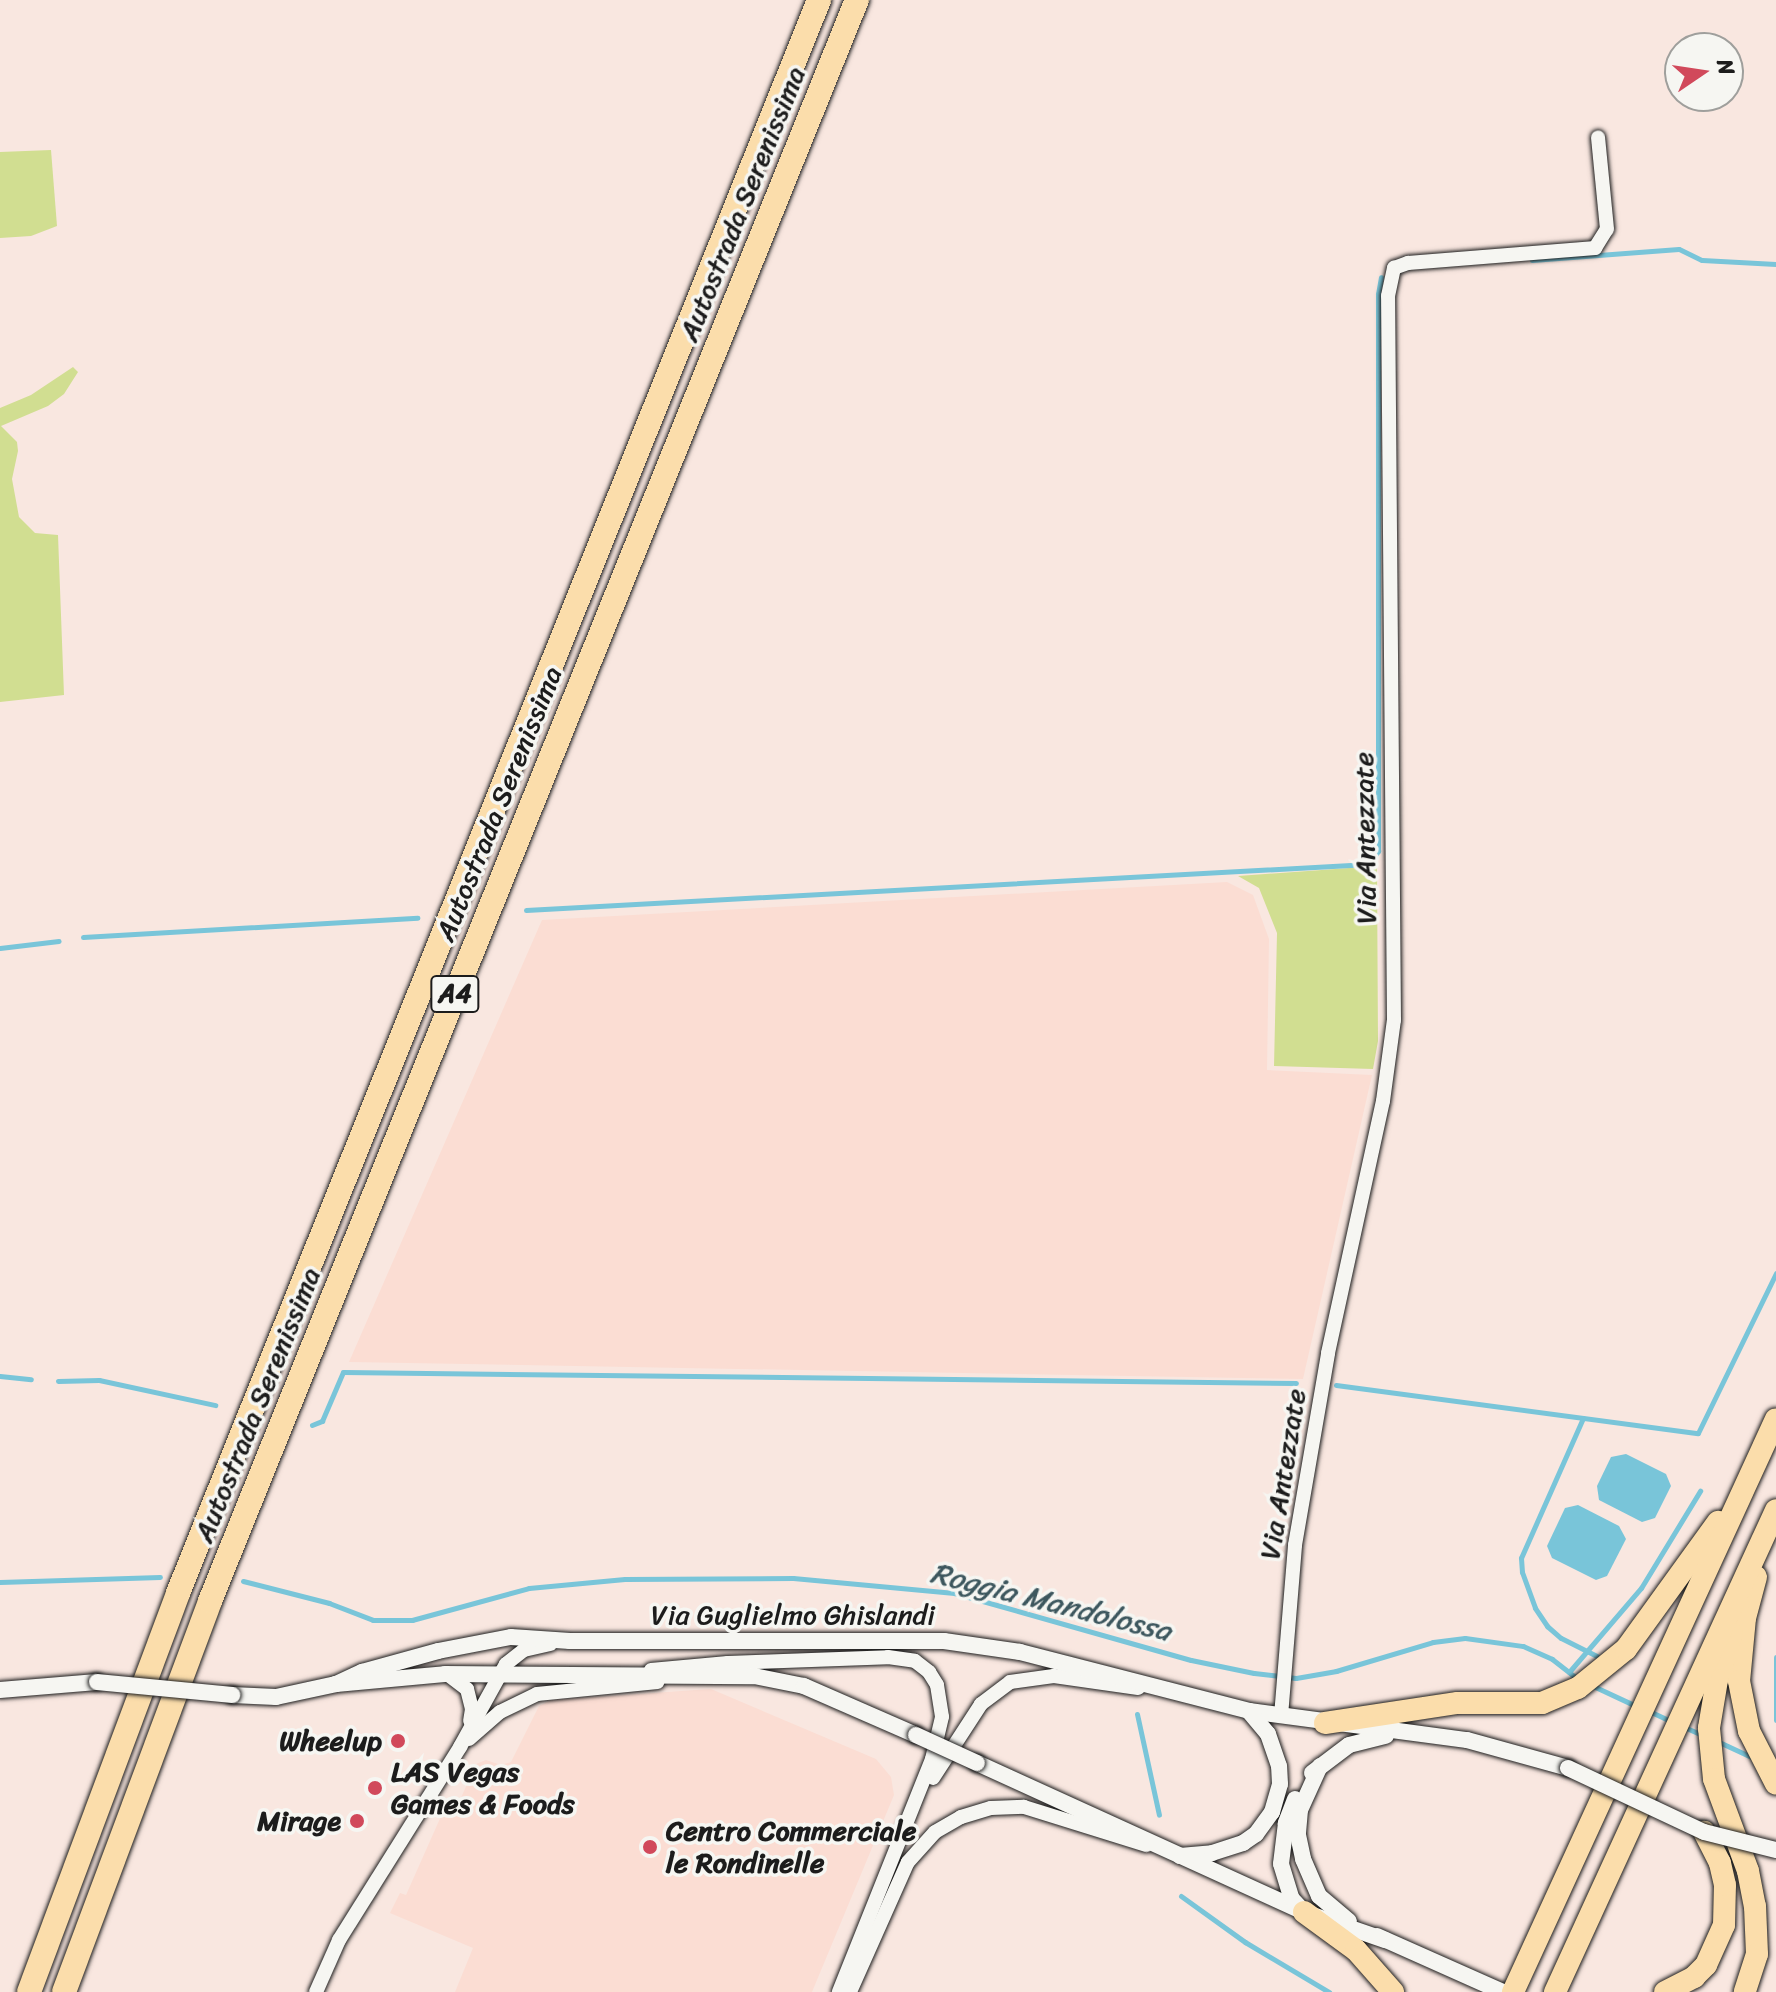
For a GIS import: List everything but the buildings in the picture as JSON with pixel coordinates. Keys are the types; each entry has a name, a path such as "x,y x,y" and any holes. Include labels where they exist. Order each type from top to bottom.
{"highway":[{"name":"Autostrada Serenissima","path":"29,1992 183,1579 819,0"},
{"name":"Autostrada Serenissima","path":"64,1992 222,1571 857,0"},
{"path":"1513,1992 1776,1419"},
{"path":"1325,1723 1458,1703 1542,1703 1578,1688 1626,1649 1745,1485"},
{"path":"1555,1992 1773,1516"},
{"path":"1745,1992 1757,1954 1755,1906 1748,1871 1722,1808 1710,1753 1709,1728 1717,1680 1773,1516"},
{"path":"1772,1778 1758,1750 1742,1703 1739,1658 1745,1618 1773,1516"},
{"path":"1665,1992 1694,1977 1706,1965 1724,1925 1725,1885 1720,1863 1704,1832"},
{"path":"1304,1912 1356,1950 1393,1992"},
{"path":"11,1992 58,1913"},
{"path":"81,1992 89,1921"}],"street":[{"name":"Via Antezzate","path":"1281,1716 1295,1545 1328,1353 1383,1101 1394,1020 1388,296 1394,268 1408,263 1595,248 1607,229 1598,137"},
{"name":"Via Guglielmo Ghislandi","path":"336,1684 362,1672 476,1643 536,1637 570,1641 944,1641 1020,1652 1249,1711 1416,1733 1512,1750 1568,1768 1704,1832 1776,1850"},
{"path":"316,1992 339,1940 460,1747 506,1664 524,1650 570,1641"},
{"path":"524,1650 523,1664 530,1674"},
{"path":"635,1674 662,1668 888,1657 915,1661 929,1672 937,1685 942,1717 932,1759 839,1992"},
{"path":"445,1674 462,1682 470,1696 471,1720 460,1747"},
{"name":"Via Guglielmo Ghislandi","path":"0,1690 97,1682 276,1697 336,1684 445,1674 499,1677 530,1674 754,1676 804,1686 1304,1912 1385,1940 1503,1992"},
{"path":"460,1747 500,1712 537,1694 728,1676"},
{"path":"907,1827 965,1725 989,1695 1010,1682 1054,1676 1179,1691"},
{"path":"850,1992 908,1862 935,1832 961,1817 991,1808 1024,1807 1172,1853 1212,1853 1243,1843 1256,1834 1272,1812 1280,1784 1279,1766 1268,1734 1249,1711"},
{"name":"Via Guglielmo Ghislandi","path":"1304,1912 1285,1883 1282,1846 1292,1804 1320,1766 1349,1745 1369,1738 1416,1733"},
{"name":"Via Guglielmo Ghislandi","path":"1320,1766 1309,1784 1299,1823 1298,1835 1309,1879 1333,1911 1385,1940"}],"shaded area":[{"path":"1227,882 1253,895 1269,939 1267,1070 1372,1075 1303,1379 349,1362 542,920"},
{"name":"Centro Commerciale le Rondinelle","path":"711,1689 876,1759 891,1777 894,1795 812,1992 455,1992 473,1948 390,1913 400,1893 406,1895 450,1796 460,1800 476,1764 486,1760 501,1765 511,1762 539,1706 551,1700"}],"green space":[{"path":"51,150 57,226 31,236 0,238 0,152"},
{"path":"73,367 78,372 64,394 48,406 1,426 17,442 12,479 19,517 35,533 58,535 64,695 0,702 0,408 31,395"},
{"path":"1377,866 1378,1041 1373,1069 1274,1066 1277,933 1259,888 1238,876"}],"water":[{"path":"1626,1454 1666,1474 1671,1486 1655,1518 1642,1522 1599,1500 1597,1486 1611,1457"},
{"path":"1578,1505 1619,1526 1626,1539 1607,1576 1596,1580 1552,1558 1547,1546 1565,1508"}],"waterway":[{"path":"1532,260 1679,249 1702,260 1776,264"},
{"path":"526,910 1369,864 1378,851 1378,294 1381,277"},
{"path":"83,937 417,918"},
{"path":"0,948 59,941"},
{"path":"1336,1385 1698,1433 1776,1273"},
{"path":"312,1425 322,1421 343,1372 1296,1383"},
{"path":"0,1376 31,1379"},
{"path":"58,1381 99,1380 215,1405"},
{"path":"1583,1418 1521,1558 1522,1572 1535,1608 1547,1626 1561,1638 1597,1656"},
{"path":"1569,1672 1641,1588 1700,1491"},
{"name":"Roggia Mandolossa","path":"0,1582 160,1577"},
{"name":"Roggia Mandolossa","path":"243,1581 329,1603 373,1620 412,1620 529,1588 625,1579 793,1578 954,1593 1191,1660 1254,1673 1296,1678 1336,1671 1433,1642 1465,1638 1523,1646 1552,1659 1578,1679"},
{"path":"1776,1657 1776,1720"},
{"name":"Roggia Mandolossa","path":"1591,1685 1636,1706"},
{"name":"Roggia Mandolossa","path":"1649,1711 1673,1722"},
{"path":"1137,1714 1159,1815"},
{"name":"Roggia Mandolossa","path":"1682,1726 1702,1735"},
{"name":"Roggia Mandolossa","path":"1719,1742 1753,1758"},
{"path":"1181,1896 1245,1942 1329,1992"}],"place":[{"name":"Wheelup","path":"398,1741"},
{"name":"LAS Vegas Games & Foods","path":"375,1788"},
{"name":"Mirage","path":"357,1821"},
{"name":"Centro Commerciale le Rondinelle","path":"650,1847"}]}
